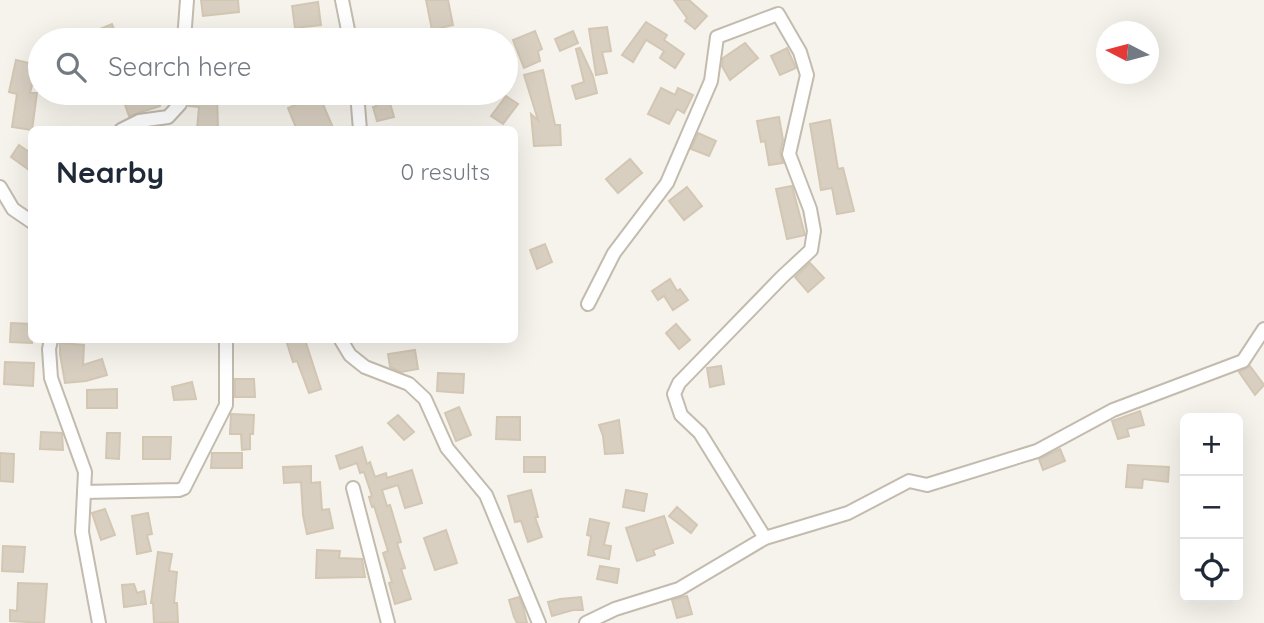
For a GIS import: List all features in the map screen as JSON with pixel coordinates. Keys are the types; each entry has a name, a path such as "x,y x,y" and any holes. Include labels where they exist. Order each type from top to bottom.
{"street":[{"path":"185,28 187,0"},
{"path":"342,0 348,28"},
{"path":"587,304 614,253 667,183 711,82 718,37 778,14 800,52 807,75 789,154 810,209 814,231 811,250 679,383 674,394 681,415 700,433 765,538"},
{"path":"129,126 139,121 168,117 179,105"},
{"path":"358,105 360,126"},
{"path":"0,187 13,209 28,219"},
{"path":"586,623 615,609 679,589 765,538 848,513 909,481 927,485 1037,451 1113,410 1243,361 1264,329"},
{"path":"50,343 51,378 85,472 82,531 99,623"},
{"path":"84,492 184,488 226,405 226,343"},
{"path":"343,343 350,355 365,367 409,384 425,398 447,449 486,495 539,623"},
{"path":"353,488 388,623"}],"building":[{"path":"201,0 238,0 239,12 203,16"},
{"path":"426,0 448,0 453,25 432,28"},
{"path":"674,0 689,0 707,16 695,29 685,21 687,18"},
{"path":"318,2 321,25 295,28 292,6"},
{"path":"646,22 667,35 664,40 684,54 675,68 660,58 664,51 646,40 633,62 622,55"},
{"path":"607,27 611,51 602,52 607,73 596,75 589,29"},
{"path":"535,31 542,49 538,51 540,61 524,68 518,53 518,38"},
{"path":"573,31 578,43 560,51 555,39"},
{"path":"745,43 758,58 730,80 722,66 723,58"},
{"path":"580,48 593,76 597,93 576,99 572,86 584,82 576,49"},
{"path":"787,48 796,68 780,75 771,56"},
{"path":"16,60 28,63 28,105 35,105 33,126 28,126 28,129 12,127 17,94 9,92"},
{"path":"543,70 555,125 560,125 561,145 534,146 531,114 538,120 524,75"},
{"path":"661,88 675,95 678,88 693,95 684,113 677,109 669,124 648,114"},
{"path":"125,105 160,106 129,116"},
{"path":"217,105 218,126 197,126 199,107 189,106"},
{"path":"295,105 323,105 332,126 295,126 288,108"},
{"path":"390,105 394,117 377,121 373,107"},
{"path":"499,105 517,105 503,124 491,116"},
{"path":"779,117 783,140 780,153 783,163 769,165 765,141 761,142 757,121"},
{"path":"830,120 838,169 843,168 854,211 837,214 832,188 821,190 810,124"},
{"path":"698,133 716,141 709,156 691,149"},
{"path":"19,145 28,151 28,169 11,157"},
{"path":"630,159 642,173 618,193 606,179"},
{"path":"792,186 805,235 787,239 776,189"},
{"path":"687,187 702,206 684,220 669,201"},
{"path":"545,244 552,262 537,269 530,250"},
{"path":"810,263 824,278 808,292 795,277"},
{"path":"670,279 677,291 680,289 688,300 673,310 664,296 658,300 652,291"},
{"path":"11,323 28,324 28,343 10,342"},
{"path":"676,324 690,340 679,349 666,333"},
{"path":"60,343 84,345 83,365 102,359 107,375 65,383"},
{"path":"287,343 306,343 321,389 309,393 297,361 293,362"},
{"path":"415,350 418,369 401,372 390,367 388,354"},
{"path":"5,362 34,363 33,386 4,384"},
{"path":"721,366 724,384 710,387 707,368"},
{"path":"1250,366 1264,385 1255,395 1239,372"},
{"path":"438,373 464,374 463,393 437,391"},
{"path":"235,379 254,379 255,397 235,397"},
{"path":"192,382 196,399 174,400 172,387"},
{"path":"117,389 117,408 87,408 87,390"},
{"path":"459,407 471,435 456,441 445,413"},
{"path":"1140,411 1144,425 1127,429 1129,436 1118,439 1112,421"},
{"path":"231,414 254,415 250,449 242,450 241,434 230,434"},
{"path":"398,415 414,432 404,440 388,423"},
{"path":"497,417 520,417 520,440 496,439"},
{"path":"619,420 623,453 605,454 599,425"},
{"path":"41,432 62,433 63,450 40,449"},
{"path":"107,433 120,433 119,459 106,458"},
{"path":"143,437 171,437 170,459 143,459"},
{"path":"362,447 367,464 370,462 375,477 386,473 387,478 412,470 422,503 405,508 398,485 382,490 387,506 390,505 401,542 397,543 405,568 401,569 411,599 395,604 389,583 392,582 383,553 388,551 374,506 372,507 369,497 372,496 364,472 360,473 357,463 340,469 336,456"},
{"path":"1060,449 1065,461 1043,470 1039,459"},
{"path":"0,453 14,454 13,482 0,481"},
{"path":"212,453 242,453 242,468 211,468"},
{"path":"524,457 545,457 545,472 524,472"},
{"path":"1128,465 1169,467 1168,482 1143,479 1142,488 1126,487"},
{"path":"311,466 311,483 320,482 322,510 329,509 333,528 307,534 301,482 284,483 283,467"},
{"path":"531,490 538,517 535,517 542,537 528,542 521,521 515,522 508,496"},
{"path":"626,490 647,494 644,511 623,507"},
{"path":"677,507 697,525 691,533 669,516"},
{"path":"105,509 115,535 101,540 92,513"},
{"path":"148,513 152,534 147,535 151,551 137,554 132,516"},
{"path":"664,516 673,543 653,550 655,555 637,561 626,528"},
{"path":"590,519 609,523 604,545 611,546 609,559 588,555 591,536 587,535"},
{"path":"446,530 457,563 435,570 424,538"},
{"path":"3,546 25,547 23,572 2,571"},
{"path":"317,550 340,551 339,558 362,559 365,577 316,578"},
{"path":"158,552 172,554 169,571 177,572 174,603 177,603 178,622 154,623 151,603"},
{"path":"600,566 619,569 617,583 597,579"},
{"path":"18,583 47,584 44,623 10,621 10,610 17,611"},
{"path":"134,584 137,593 144,591 146,604 124,607 122,585"},
{"path":"687,596 692,614 677,618 672,600"},
{"path":"519,597 527,623 517,623 514,617 509,600"},
{"path":"581,597 583,610 552,616 548,602"}]}
